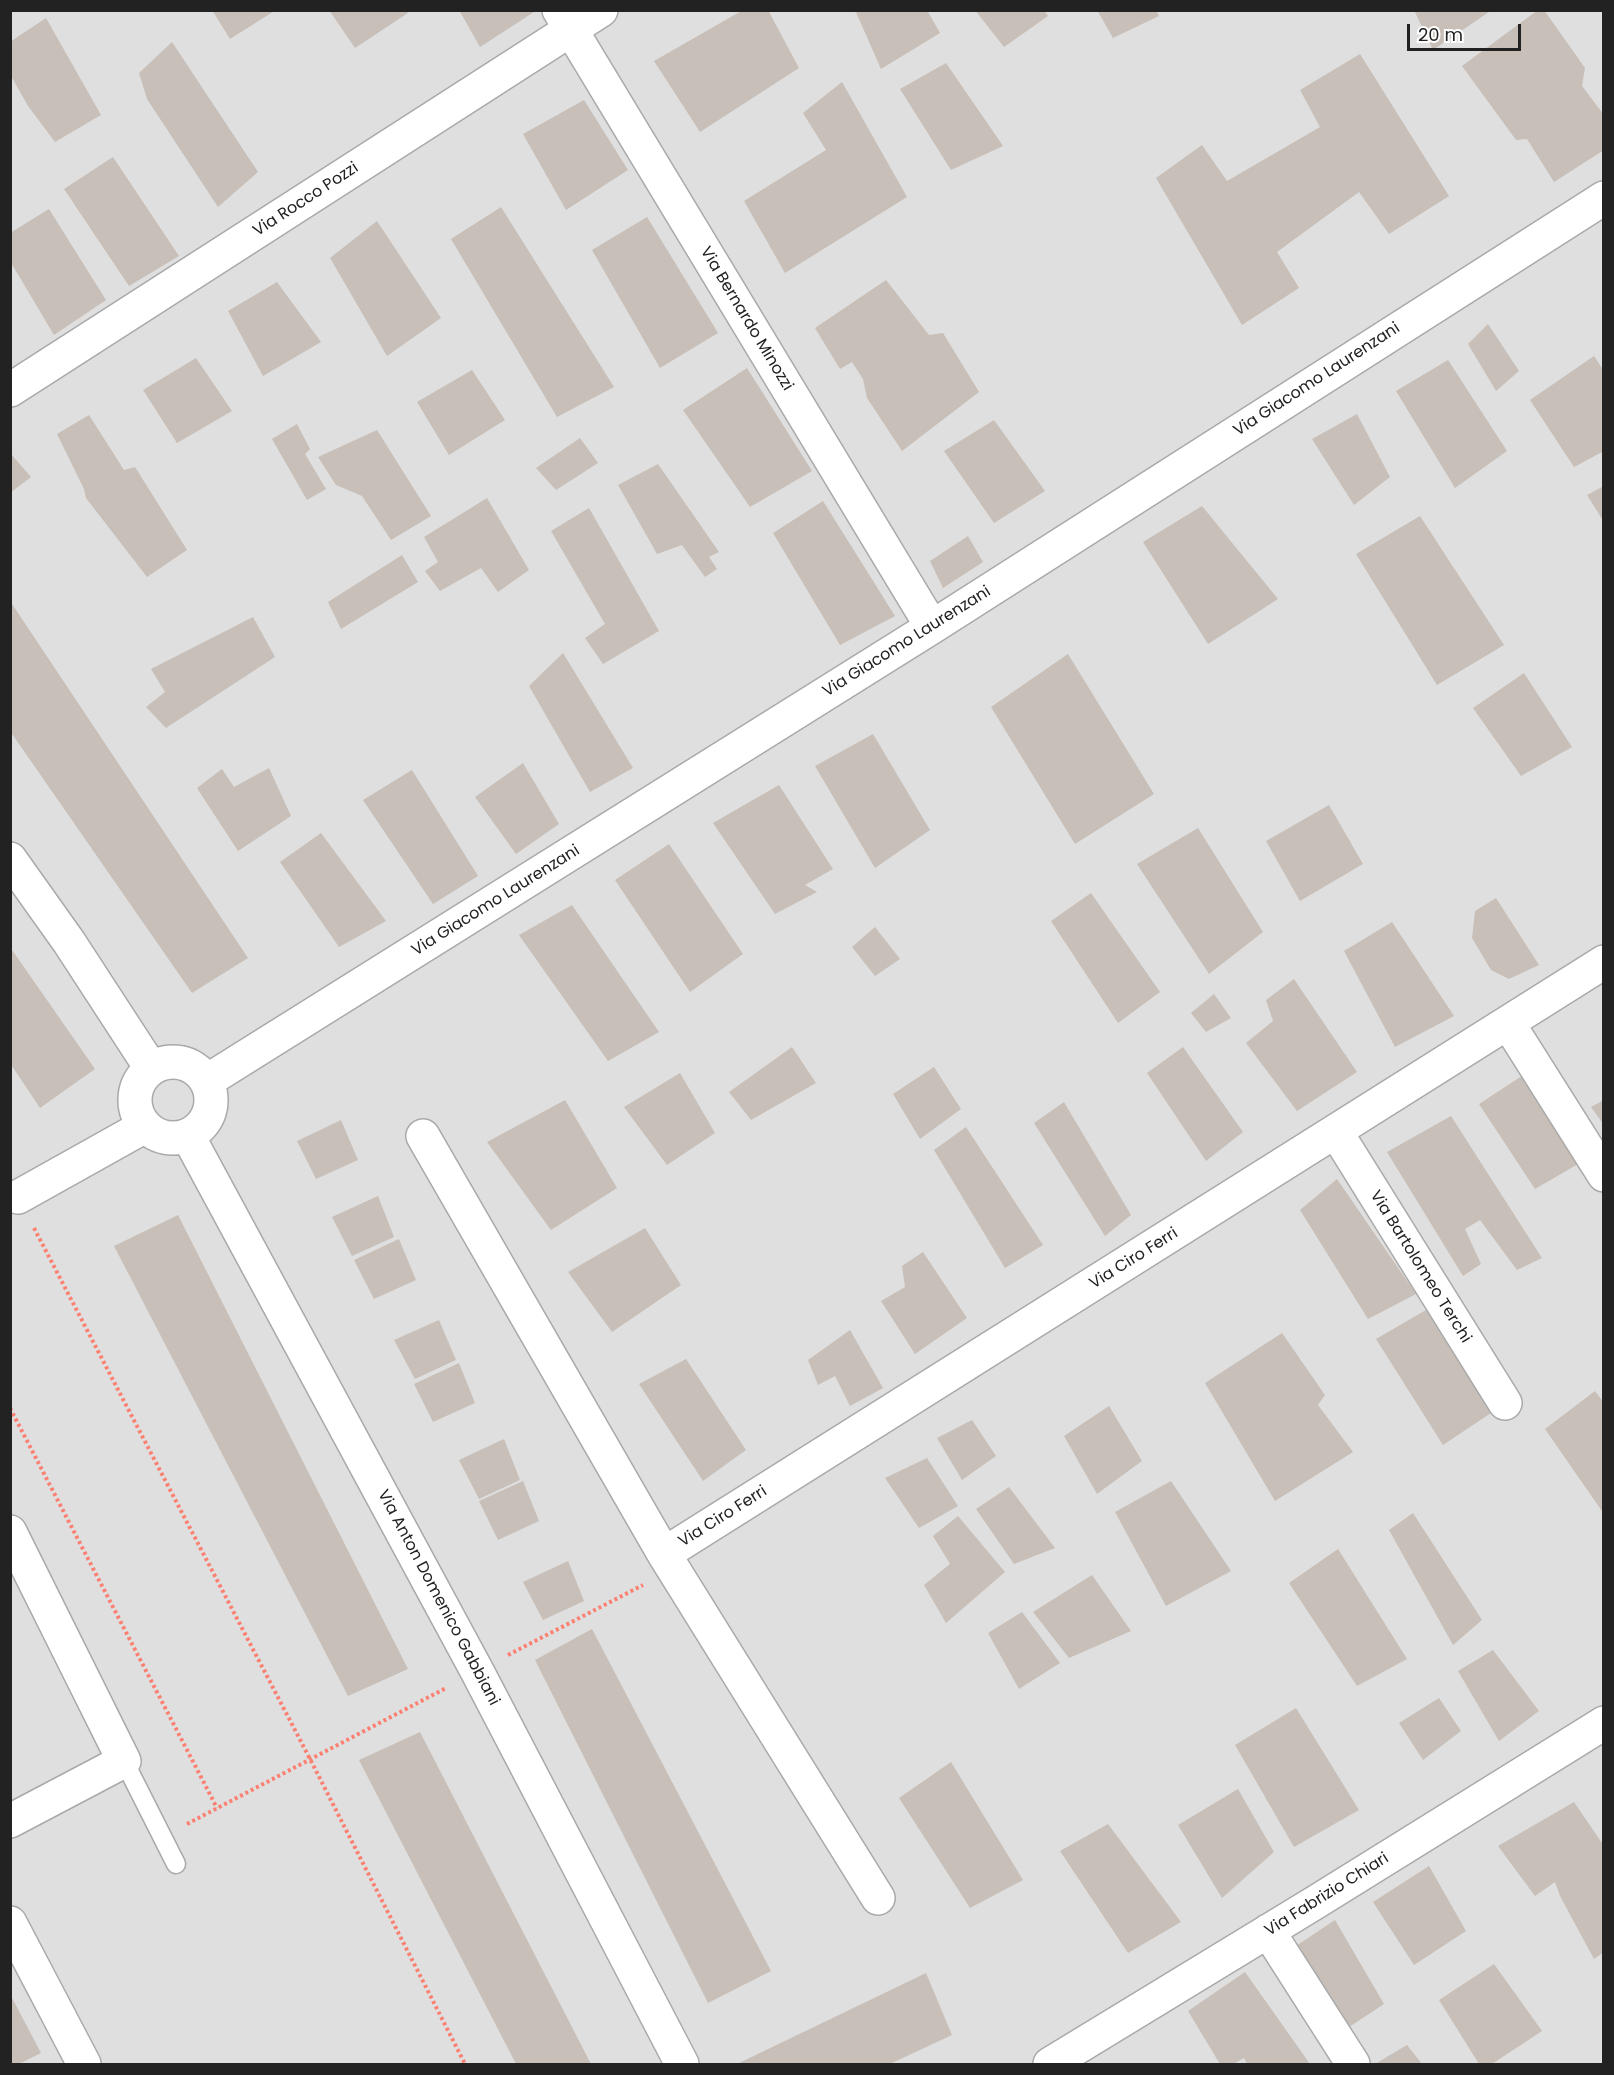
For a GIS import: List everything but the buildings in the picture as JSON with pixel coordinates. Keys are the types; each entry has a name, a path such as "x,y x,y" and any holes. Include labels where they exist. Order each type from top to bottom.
{"street":[{"name":"Via Rocco Pozzi","path":"10,390 565,20 601,10"},
{"name":"Via Bernardo Minozzi","path":"565,20 932,627"},
{"name":"Via Giacomo Laurenzani","path":"207,1081 932,627 1604,198"},
{"path":"10,859 69,942 151,1068"},
{"name":"Via Ciro Ferri","path":"669,1562 1604,962"},
{"path":"1508,1023 1604,1175"},
{"path":"176,1061 189,1064 200,1071 207,1081 212,1107 203,1124 188,1136 165,1138 145,1126 138,1115 134,1102 136,1089 142,1077 151,1068 163,1062 176,1061"},
{"path":"18,1197 145,1126"},
{"name":"Via Bartolomeo Terchi","path":"1336,1132 1505,1403"},
{"name":"Via Anton Domenico Gabbiani","path":"188,1136 477,1671 682,2064"},
{"name":"Via Ciro Ferri","path":"423,1136 669,1562 878,1898"},
{"path":"10,1532 124,1761 10,1821"},
{"name":"Via Fabrizio Chiari","path":"1050,2064 1604,1723"},
{"path":"10,1923 84,2064"},
{"path":"1268,1931 1353,2064"}],"lane":[{"path":"124,1761 176,1864"}],"path":[{"path":"18,1197 310,1759 465,2064"},
{"path":"10,1408 217,1808"},
{"path":"162,1836 477,1671 669,1562"}],"shaded area":[{"path":"11,11 1603,11 1603,2064 11,2064"}]}
